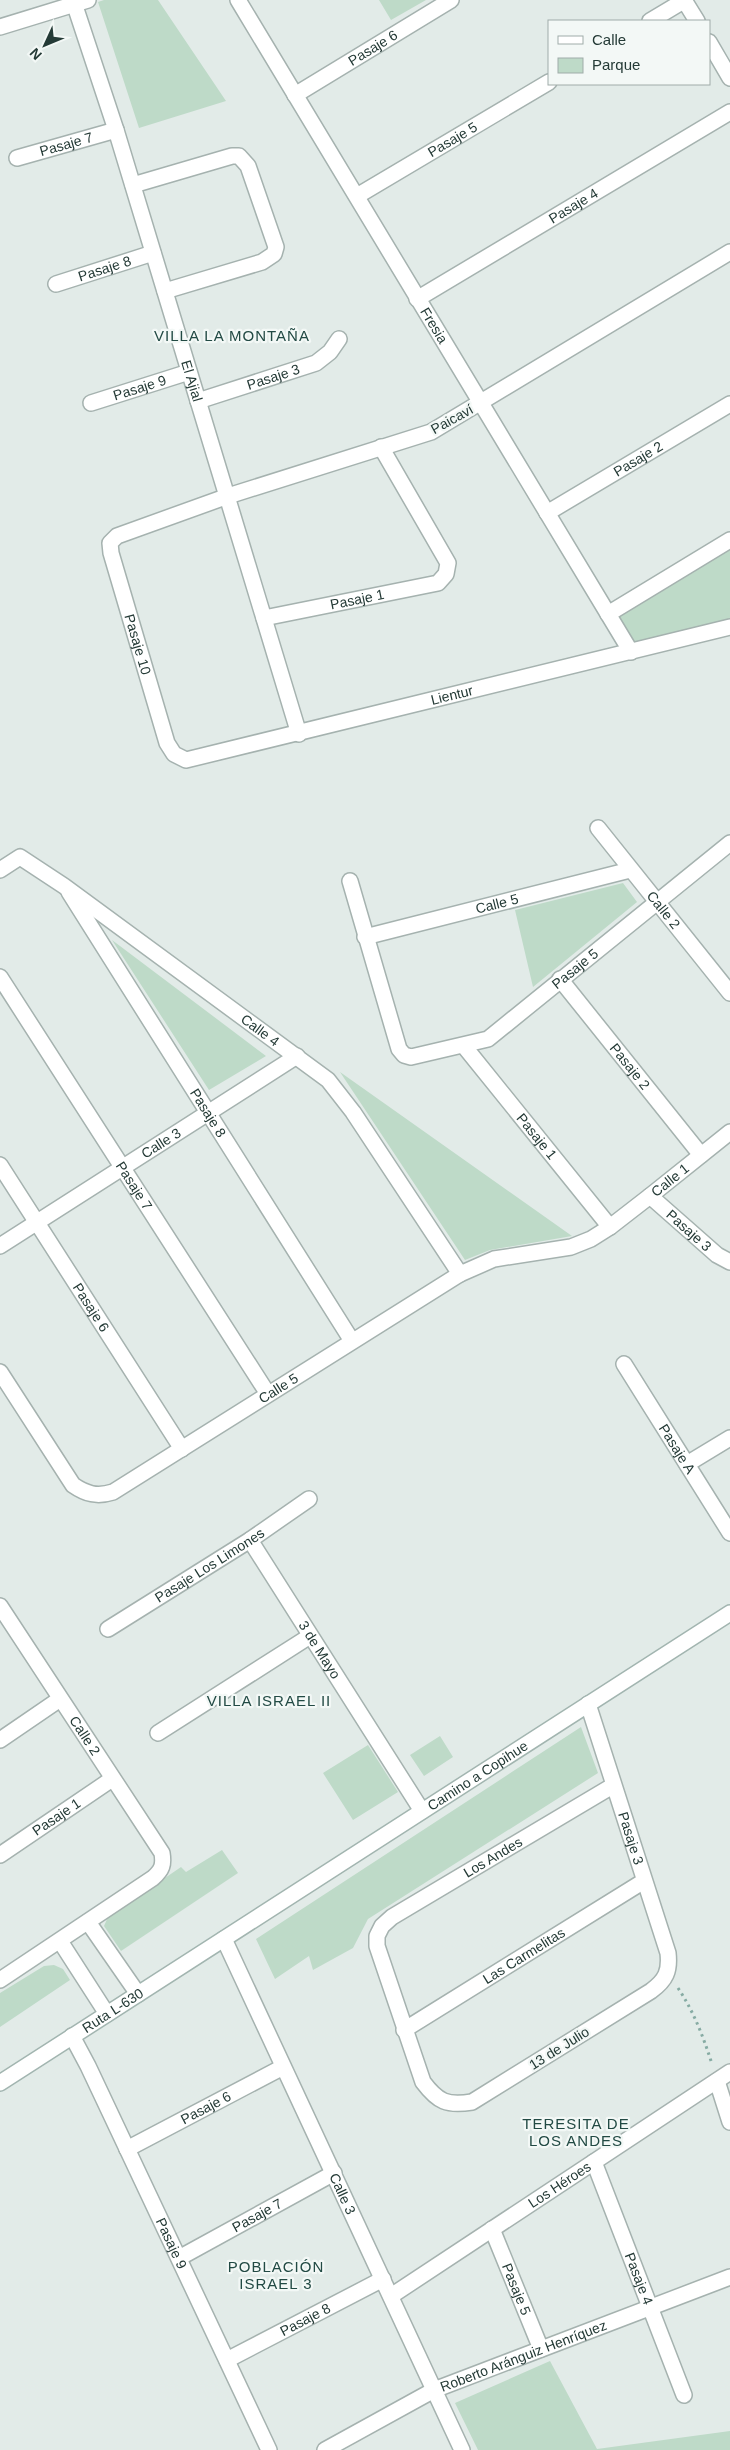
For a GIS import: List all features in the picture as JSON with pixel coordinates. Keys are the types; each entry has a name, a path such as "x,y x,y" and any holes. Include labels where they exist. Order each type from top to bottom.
{"street":[{"name":"Fresia","path":"238,0 631,652"},
{"name":"Pasaje 6","path":"295,95 451,0"},
{"path":"652,20 685,0 696,20"},
{"path":"0,27 78,1"},
{"name":"El Ajial","path":"78,1 299,734"},
{"path":"710,44 730,78"},
{"name":"Pasaje 5","path":"356,196 548,83"},
{"name":"Pasaje 4","path":"417,299 730,112"},
{"name":"Pasaje 7","path":"17,158 116,130"},
{"path":"133,185 232,156 239,156 248,166 276,247 274,254 262,262 165,291"},
{"name":"Paicaví","path":"117,536 228,496 431,432 730,252"},
{"name":"Pasaje 8","path":"56,284 153,253"},
{"name":"Pasaje 3","path":"198,401 316,363 330,352 339,339"},
{"name":"Pasaje 9","path":"91,404 189,372"},
{"name":"Pasaje 2","path":"547,512 730,404"},
{"name":"Pasaje 1","path":"264,618 438,583 446,574 448,563 381,447"},
{"name":"Pasaje 10","path":"117,536 110,543 111,553 167,743 174,754"},
{"path":"608,614 730,540"},
{"name":"Lientur","path":"174,754 186,760 299,734 730,627"},
{"name":"Calle 2","path":"598,828 730,992"},
{"name":"Pasaje 5","path":"365,937 399,1049 404,1055 411,1058 464,1046 488,1038 730,843"},
{"name":"Calle 4","path":"0,870 20,857 64,886 328,1080 342,1096 460,1274"},
{"name":"Calle 5","path":"365,937 630,870"},
{"path":"350,881 365,937"},
{"name":"Pasaje 8","path":"64,886 352,1341"},
{"name":"Pasaje 7","path":"0,977 268,1394"},
{"name":"Pasaje 2","path":"560,979 701,1155"},
{"name":"Pasaje 1","path":"464,1046 610,1227"},
{"name":"Calle 3","path":"0,1246 296,1056"},
{"name":"Calle 1","path":"610,1227 730,1132"},
{"name":"Pasaje 6","path":"0,1165 182,1449"},
{"name":"Pasaje 3","path":"650,1196 717,1256 730,1262"},
{"name":"Calle 5","path":"0,1372 4,1388 73,1485 88,1494 96,1495 113,1492 460,1274 476,1266 508,1255 571,1247 591,1239 610,1227"},
{"name":"Pasaje A","path":"624,1364 730,1533"},
{"path":"687,1464 730,1438"},
{"name":"Pasaje Los Limones","path":"108,1629 250,1540 309,1499"},
{"name":"3 de Mayo","path":"250,1540 422,1811"},
{"name":"Camino a Copihue","path":"224,1939 730,1613"},
{"name":"Calle 2","path":"3,1616 162,1853 163,1867 153,1878 88,1922"},
{"path":"158,1733 310,1636"},
{"path":"0,1740 60,1699"},
{"name":"Pasaje 3","path":"588,1704 668,1953 668,1973"},
{"name":"Pasaje 1","path":"0,1855 112,1779"},
{"name":"Los Andes","path":"404,2030 380,1959 377,1936 392,1916 614,1785"},
{"name":"Las Carmelitas","path":"404,2030 644,1881"},
{"path":"0,1980 88,1922 138,1994"},
{"name":"Calle 3","path":"224,1939 462,2450"},
{"name":"Ruta L-630","path":"0,2083 224,1939"},
{"path":"60,1940 107,2014"},
{"name":"13 de Julio","path":"404,2030 422,2082 432,2095 442,2101 455,2105 472,2102 651,1991 661,1984 668,1973"},
{"name":"Pasaje 9","path":"72,2036 269,2450"},
{"name":"Pasaje 6","path":"127,2149 283,2067"},
{"name":"Los Héroes","path":"391,2296 730,2072"},
{"path":"717,2081 730,2122"},
{"name":"Pasaje 4","path":"594,2162 684,2395"},
{"name":"Pasaje 7","path":"178,2258 334,2173"},
{"name":"Pasaje 5","path":"492,2229 541,2349"},
{"name":"Roberto Aránguiz Henríquez","path":"325,2450 434,2390 730,2277"},
{"name":"Pasaje 8","path":"227,2360 383,2279"}],"path":[{"path":"668,1973 691,2007 700,2028 717,2081"}],"green space":[{"path":"104,0 158,0 226,101 139,128 98,2"},
{"path":"379,0 426,0 391,20"},
{"path":"730,546 730,622 633,646 615,615"},
{"path":"623,883 637,902 533,987 515,910"},
{"path":"112,940 266,1056 209,1090"},
{"path":"340,1072 572,1236 490,1250 465,1260"},
{"path":"581,1727 598,1773 368,1919 353,1948 313,1970 309,1956 275,1979 256,1939"},
{"path":"440,1736 453,1757 424,1776 410,1755"},
{"path":"368,1745 398,1792 353,1820 323,1773"},
{"path":"222,1850 238,1873 121,1951 104,1926 108,1917 181,1867 186,1872"},
{"path":"54,1965 63,1969 70,1980 0,2027 0,1993 44,1966"},
{"path":"550,2361 597,2449 730,2431 730,2450 478,2450 455,2403"}],"district":[{"name":"VILLA LA MONTAÑA","path":"232,336"},
{"name":"VILLA ISRAEL II","path":"269,1701"},
{"name":"TERESITA DE LOS ANDES","path":"576,2132"},
{"name":"POBLACIÓN ISRAEL 3","path":"276,2276"}]}
